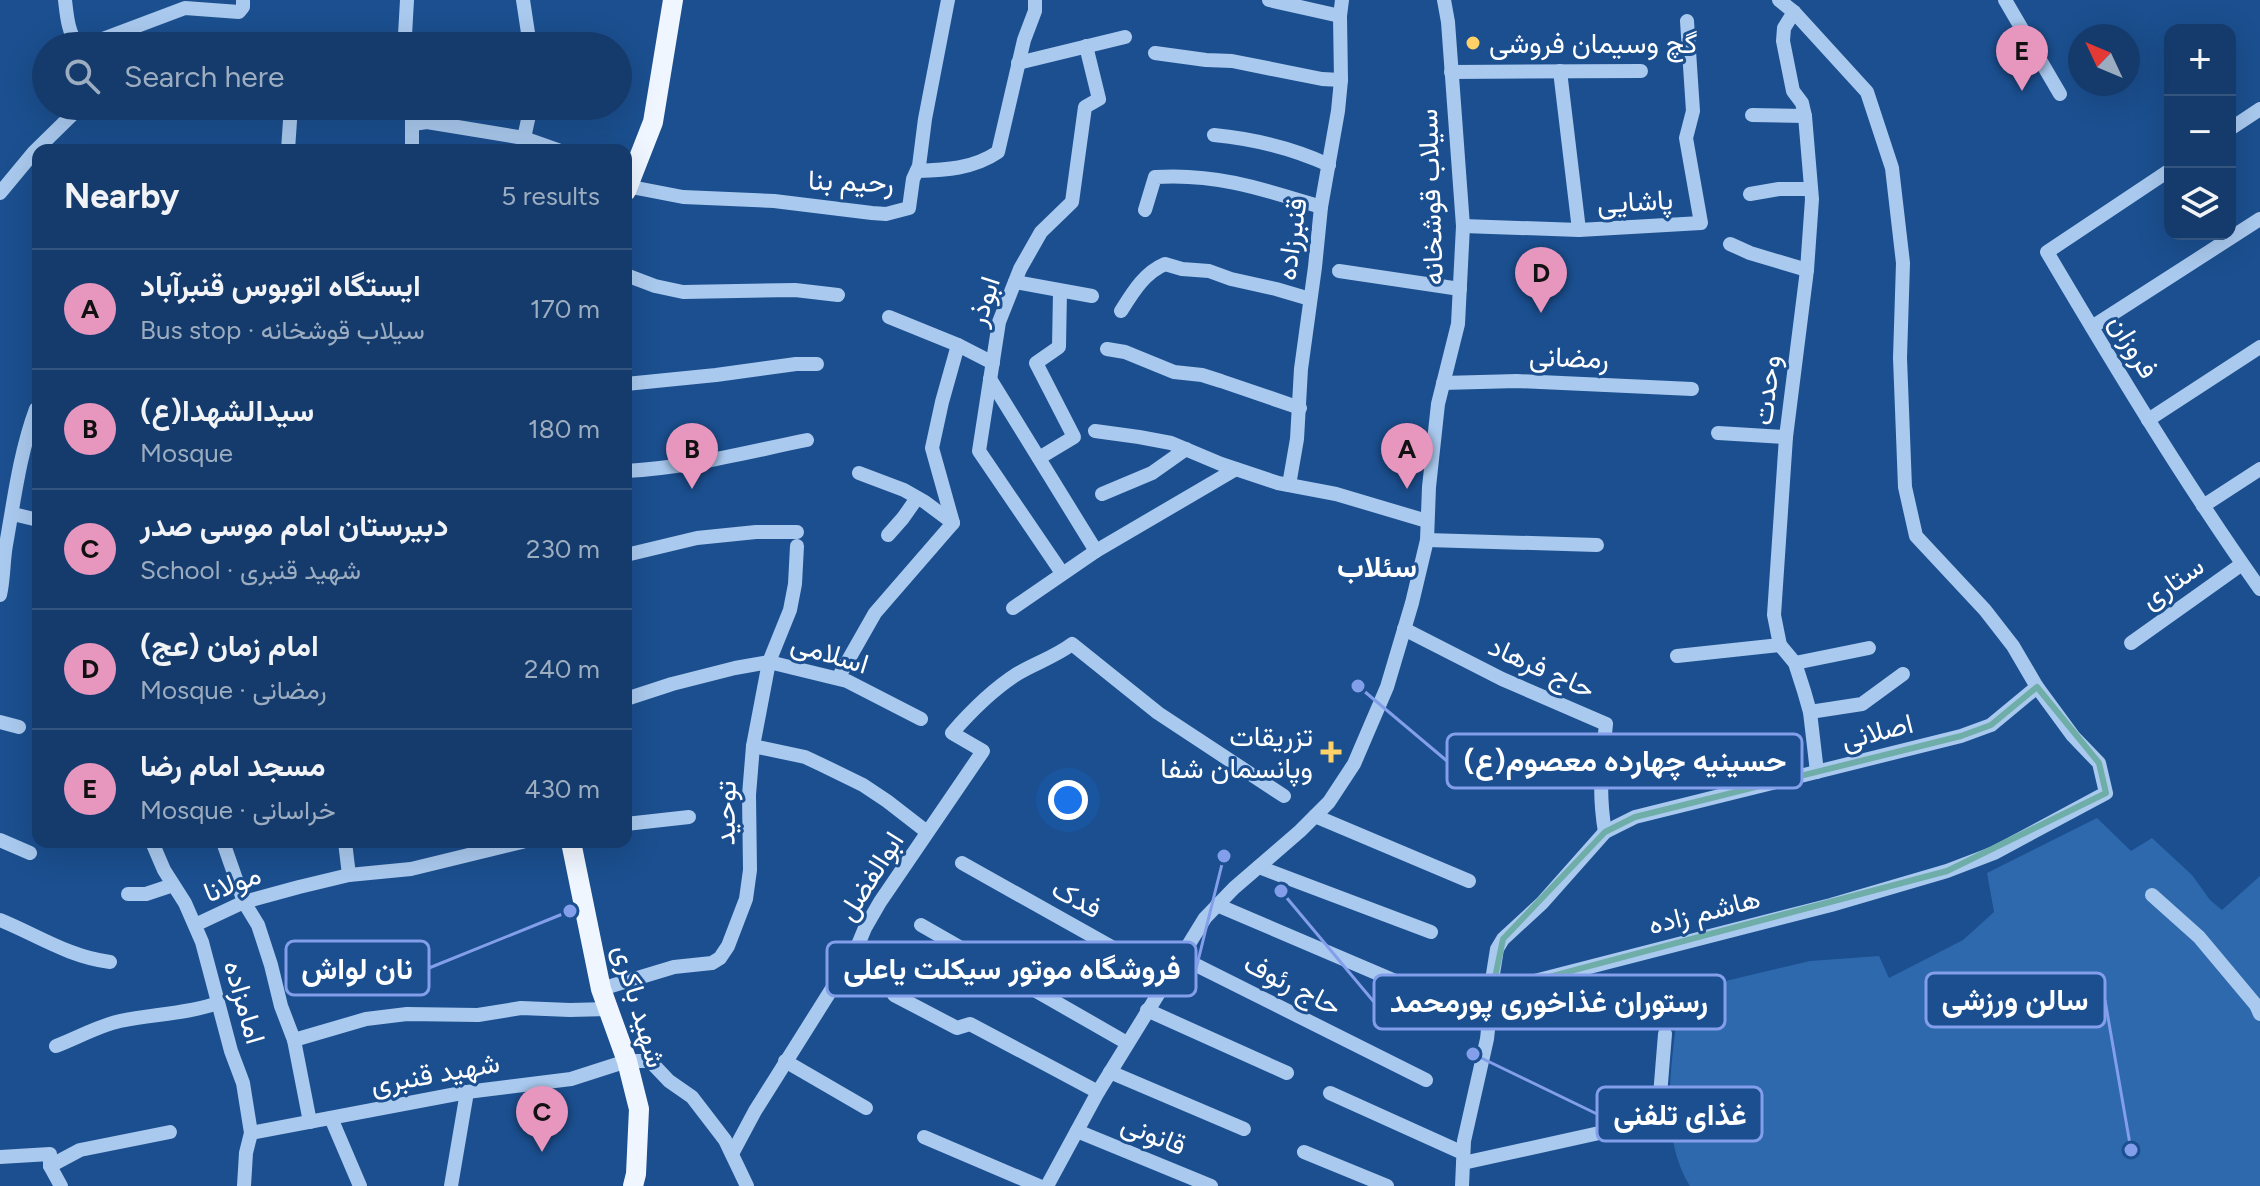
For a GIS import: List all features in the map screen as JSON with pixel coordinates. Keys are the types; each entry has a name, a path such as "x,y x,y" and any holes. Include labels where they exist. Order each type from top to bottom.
{"main road":[{"path":"632,175 653,122 673,0"},
{"name":"شهید باکری","path":"572,848 601,989 627,1061 639,1109 633,1186"}],"street":[{"path":"65,0 70,32"},
{"path":"121,32 185,8 239,12 243,0"},
{"path":"407,0 407,32"},
{"path":"523,0 528,32"},
{"name":"رحیم بنا","path":"632,189 683,197 774,201 886,214 909,208 948,0"},
{"path":"917,171 966,166 998,152 1024,40 1035,11 1035,0"},
{"path":"1269,0 1340,16"},
{"name":"قنبرزاده","path":"1289,485 1321,207 1341,80 1342,0"},
{"name":"سیلاب قوشخانه","path":"1047,1186 1098,1092 1205,918 1329,802 1354,764 1387,687 1427,540 1438,404 1458,324 1463,226 1444,0"},
{"path":"1779,0 1794,12 1867,92 1892,168 1903,263 1900,358 1905,487 1916,536 1985,610 2013,646 2037,687"},
{"path":"2005,0 2060,94"},
{"name":"وحدت","path":"1780,645 1774,615 1786,437 1807,270 1812,199 1805,116 1802,103 1793,91 1783,41 1784,28 1794,12"},
{"name":"پاشایی","path":"1463,226 1579,230 1701,223 1686,138 1693,111 1687,21"},
{"path":"1018,63 1125,37"},
{"name":"ابوذر","path":"1062,573 979,451 999,322 1015,282 1041,232 1072,202 1085,107 1099,99 1086,46"},
{"path":"1155,53 1232,61 1341,80"},
{"path":"1560,71 1579,230"},
{"path":"1451,72 1641,71"},
{"path":"2236,125 2260,109"},
{"path":"1752,115 1805,116"},
{"path":"42,144 67,120"},
{"path":"288,144 290,120"},
{"path":"412,144 413,120"},
{"path":"524,138 528,120"},
{"path":"413,124 427,122 524,138 541,144"},
{"path":"1214,135 1274,145 1329,165"},
{"path":"0,193 32,154"},
{"name":"فروزان","path":"2164,174 2047,252 2148,420 2259,585"},
{"path":"1145,210 1155,177 1181,176 1242,184 1321,207"},
{"path":"1750,194 1779,189 1810,189"},
{"path":"2092,327 2260,219"},
{"path":"1730,244 1807,270"},
{"path":"1121,311 1143,278 1165,264 1209,271 1310,299"},
{"path":"1339,271 1460,289"},
{"path":"632,277 683,292 795,290 838,295"},
{"path":"1015,282 1092,296"},
{"path":"1039,458 1074,437 1036,363 1059,347 1060,291"},
{"path":"889,317 993,363"},
{"path":"953,523 932,448 958,345"},
{"path":"2148,420 2260,347"},
{"path":"1107,349 1125,352 1174,372 1202,375 1300,408"},
{"path":"632,383 817,364"},
{"path":"990,379 1096,551"},
{"name":"رمضانی","path":"1443,383 1517,381 1692,389"},
{"path":"0,595 5,548 32,421"},
{"path":"1095,431 1156,440 1278,483 1336,494 1427,521"},
{"path":"1718,433 1786,437"},
{"path":"632,471 735,456 807,440"},
{"path":"1102,494 1152,473 1186,449"},
{"path":"1013,608 1096,551 1236,469"},
{"path":"2203,506 2260,469"},
{"path":"859,473 917,498 953,523"},
{"path":"888,535 917,498"},
{"path":"13,514 32,519"},
{"path":"838,678 875,613 953,523"},
{"name":"توحید","path":"601,989 674,967 712,963 728,946 746,899 750,870 749,795 753,746 769,662 790,610 795,584 797,539 756,532 697,538 632,554"},
{"path":"1427,540 1597,545"},
{"name":"ستاری","path":"2131,643 2242,564"},
{"name":"حاج فرهاد","path":"1404,629 1502,679 1606,724 1600,775 1605,832"},
{"name":"ابوالفضل","path":"732,1154 785,1061 855,952 880,902 983,751 952,733 991,693 1018,674 1061,653 1072,644 1158,713 1284,796"},
{"path":"1677,656 1780,645 1795,663 1810,712 1817,772"},
{"path":"1795,663 1869,648"},
{"name":"اسلامی","path":"632,697 682,681 769,662 847,681 921,719"},
{"path":"1810,712 1862,704 1903,674"},
{"name":"اصلانی","path":"1492,992 1497,949 1503,939 1542,903 1605,832 1635,817 1961,736 1991,725 2037,687"},
{"name":"هاشم زاده","path":"1492,992 1831,905 1947,871 1994,853 2106,793 2099,763 2073,736 2037,687"},
{"path":"0,722 19,727"},
{"path":"753,746 805,757 863,785 908,815 927,832"},
{"path":"1315,816 1469,881"},
{"path":"632,823 689,817"},
{"path":"0,840 30,853"},
{"name":"امامزاده","path":"155,848 202,942 231,1051 243,1083 251,1133 244,1186"},
{"path":"225,848 244,902 258,925 294,1040 310,1122"},
{"path":"346,848 349,875"},
{"name":"مولانا","path":"195,925 244,902 349,875 411,869 497,848"},
{"name":"فدک","path":"962,863 1167,978"},
{"path":"1259,867 1431,932"},
{"path":"128,894 146,894 173,885"},
{"path":"2152,895 2199,937 2256,1005 2260,1014"},
{"path":"1217,905 1428,995"},
{"path":"0,920 82,958 110,962"},
{"path":"921,925 1127,1043"},
{"name":"حاج رئوف","path":"1180,957 1426,1080"},
{"path":"1462,1186 1464,1141 1489,1026 1492,992"},
{"path":"894,995 957,1028 970,1024 1098,1092"},
{"path":"56,1046 116,1022 188,1012 218,1003"},
{"path":"294,1040 366,1019 407,1014 478,1015 521,1008 609,1009"},
{"path":"1147,1010 1287,1073"},
{"path":"1330,1093 1463,1158 1658,1120 1665,1034"},
{"path":"627,1061 650,1061 669,1081 692,1097 725,1140 747,1186"},
{"name":"شهید قنبری","path":"251,1133 467,1092 571,1079 627,1061"},
{"path":"785,1061 866,1108"},
{"path":"1110,1072 1244,1129"},
{"path":"451,1186 467,1092"},
{"path":"331,1118 360,1186"},
{"name":"قانونی","path":"1077,1131 1211,1186"},
{"path":"50,1166 80,1150 170,1132"},
{"path":"924,1137 1039,1186"},
{"path":"1304,1152 1387,1186"},
{"path":"0,1157 50,1154 50,1166 61,1186"}],"highlighted area":[{"path":"2037,687 2099,763 2106,793 1947,871 1492,992 1503,939 1605,832 1635,817 1961,736 1991,725"}],"shaded area":[{"path":"2097,818 2131,851 2152,838 2192,875 2210,900 2222,910 2260,876 2260,1186 1690,1186 1680,1165 1670,1119 1671,1070 1679,999 1713,984 1810,961 1879,956 1889,978 1963,940 1994,912 1987,873"}],"place":[{"name":"گچ وسیمان فروشی","path":"1473,43"},
{"name":"مسجد امام رضا","path":"2022,91"},
{"name":"امام زمان (عج)","path":"1541,313"},
{"name":"سیدالشهدا(ع)","path":"692,489"},
{"name":"ایستگاه اتوبوس قنبرآباد","path":"1407,489"},
{"name":"حسینیه چهارده معصوم(ع)","path":"1358,686"},
{"name":"تزریقات وپانسمان شفا","path":"1331,752"},
{"name":"فروشگاه موتور سیکلت یاعلی","path":"1224,856"},
{"name":"رستوران غذاخوری پورمحمد","path":"1281,891"},
{"name":"نان لواش","path":"570,911"},
{"name":"غذای تلفنی","path":"1473,1054"},
{"name":"سالن ورزشی","path":"2131,1150"},
{"name":"دبیرستان امام موسی صدر","path":"542,1152"}],"district":[{"name":"سئلاب","path":"1377,567"}]}
